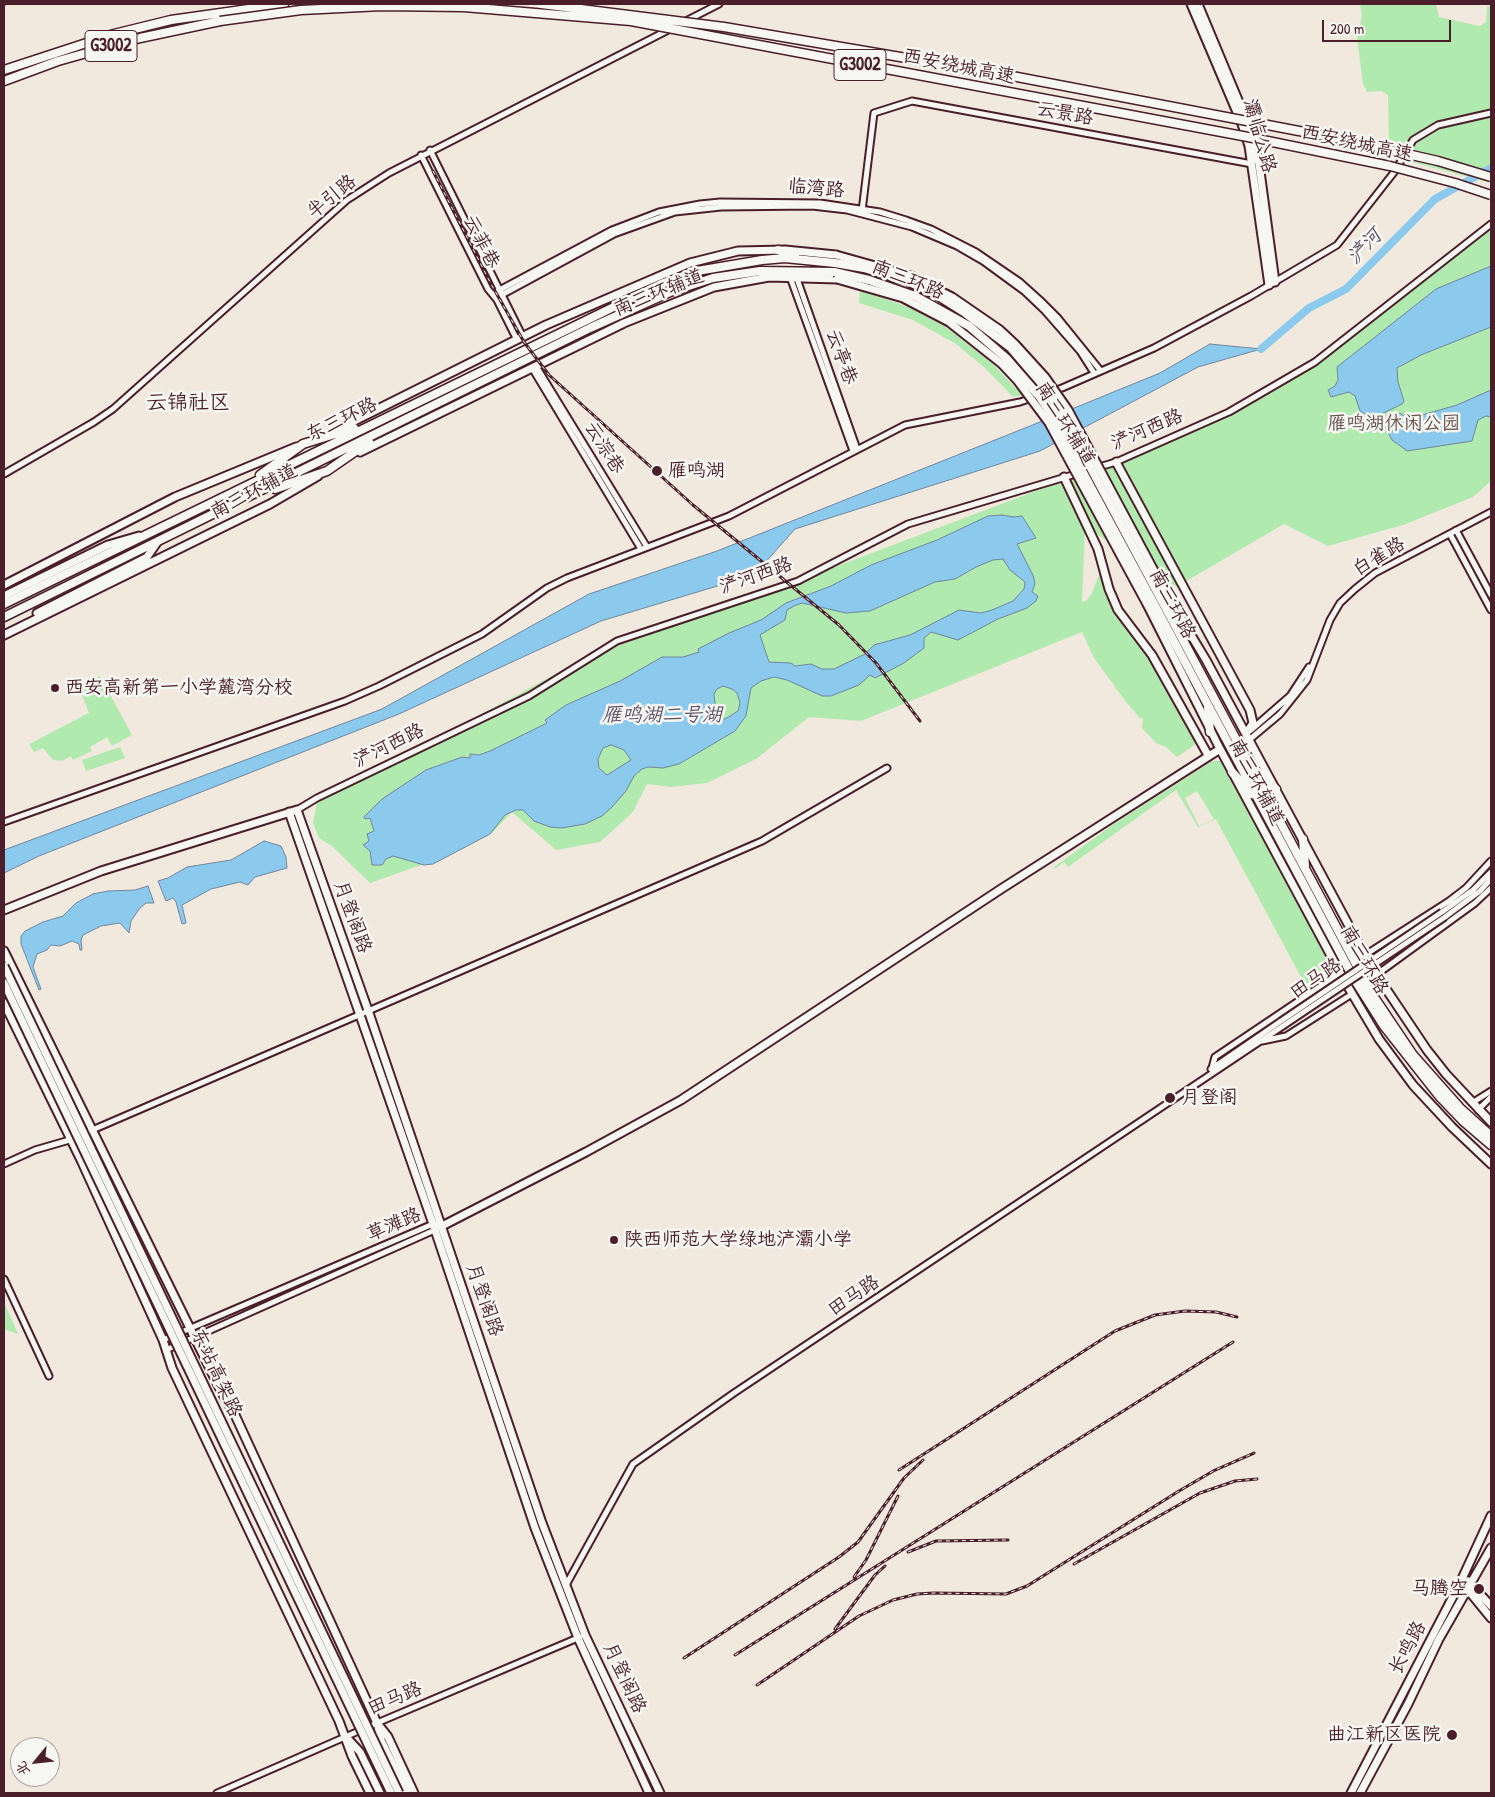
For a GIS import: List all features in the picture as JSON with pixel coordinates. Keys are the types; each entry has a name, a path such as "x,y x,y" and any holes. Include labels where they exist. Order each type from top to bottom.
{"highway":[{"name":"G3002","path":"4,70 114,34 171,20 284,4"},
{"name":"西安绕城高速","path":"542,4 724,27 1002,74 1346,140 1438,161 1491,177"},
{"name":"西安绕城高速","path":"4,81 58,61 140,38 220,21 300,10 382,6 464,7 631,21 1257,139 1390,166 1455,183 1491,195"},
{"path":"778,250 807,260"},
{"name":"南三环路","path":"697,270 762,260 836,259 907,281 937,295 964,312 1010,347 1048,390 1059,410 1157,600 1207,704 1353,977 1384,1026 1463,1121 1491,1145"},
{"name":"东三环路","path":"4,604 388,415 661,284 697,270"},
{"name":"南三环路","path":"695,283 712,278 767,270 835,275 869,280 915,296 969,326 1006,358 1040,397 1054,419 1247,762 1360,972 1395,1030 1433,1084 1491,1136"},
{"path":"767,270 790,276"},
{"name":"东三环路","path":"4,617 590,328 695,283"},
{"path":"243,487 303,444 388,415"},
{"path":"213,514 292,482 327,471 389,427"},
{"path":"1207,704 1210,732"},
{"path":"1247,762 1276,789"},
{"path":"1232,772 1260,803"},
{"path":"1303,839 1305,870"}],"main road":[{"name":"灞临公路","path":"1191,4 1242,124 1252,164 1272,283"},
{"name":"灞临公路","path":"1198,4 1251,131 1259,164 1272,283"},
{"name":"南三环辅道","path":"4,585 175,497 352,424 520,339 690,263 738,251 778,250 836,259"},
{"name":"南三环辅道","path":"5,631 270,504 364,449 640,316 714,287 769,277 835,275"},
{"path":"1116,462 1250,710 1253,723 1248,737"},
{"path":"1064,477 1098,549 1109,589 1118,610 1152,655 1208,755"},
{"path":"4,596 108,545 149,533"},
{"path":"5,631 147,557 158,541"},
{"name":"南三环辅道","path":"1157,600 1210,732 1352,994 1379,1039 1413,1085 1452,1127 1491,1164"},
{"name":"南三环辅道","path":"1157,600 1206,660 1376,976 1426,1050 1478,1110 1491,1122"},
{"path":"442,1226 586,1152 681,1100 1208,755 1220,749"},
{"name":"浐河西路","path":"4,910 101,872 293,811"},
{"name":"月登阁路","path":"293,811 369,1013 565,1586 585,1635 660,1793"},
{"name":"月登阁路","path":"293,811 535,1528 578,1638 649,1793"},
{"path":"4,951 192,1332 235,1415 377,1723 381,1740 406,1793"},
{"name":"东站高架路","path":"4,966 398,1793"},
{"name":"东站高架路","path":"4,983 391,1793"},
{"path":"4,1003 71,1140 163,1340 172,1368 346,1737 352,1756 370,1793"},
{"name":"长鸣路","path":"1351,1793 1461,1580 1491,1516"},
{"name":"长鸣路","path":"1360,1793 1468,1585 1491,1548"},
{"path":"1461,1580 1491,1606"},
{"path":"1468,1585 1491,1618"},
{"path":"377,1723 388,1737 414,1793"},
{"path":"346,1737 360,1752 380,1793"}],"street":[{"name":"半引路","path":"4,474 113,409 347,200 389,172 719,4"},
{"name":"云景路","path":"862,211 874,113 894,105 912,101 1252,164"},
{"path":"4,822 354,697 407,674 482,634 547,588 641,549 729,516 906,425 1020,402 1062,388 1154,348 1337,245 1394,171 1413,140 1438,124 1491,113"},
{"name":"云菲巷","path":"430,150 497,294"},
{"name":"云菲巷","path":"420,155 520,339"},
{"name":"临湾路","path":"497,294 608,237 633,226 675,212 720,207 788,206 889,214 931,229 997,265 1020,282 1058,318 1097,372"},
{"name":"浐河西路","path":"293,811 529,696 617,641 798,580 908,524 1116,462 1229,412 1315,362 1491,224"},
{"path":"790,276 855,450"},
{"name":"云淙巷","path":"534,367 647,547"},
{"name":"云淙巷","path":"534,367 641,549"},
{"name":"白雀路","path":"1248,737 1280,714 1307,680 1330,620 1340,603 1355,589 1375,573 1491,512"},
{"path":"1456,530 1491,595"},
{"path":"1450,534 1491,610"},
{"path":"4,1164 35,1150 71,1140 360,1014 369,1013 376,1008 567,924 762,841 887,768"},
{"path":"1365,955 1449,901 1466,888 1491,861"},
{"name":"田马路","path":"1443,915 1491,872"},
{"name":"田马路","path":"1207,1076 1212,1068 1480,891 1491,879"},
{"path":"1376,976 1475,903 1491,888"},
{"path":"1212,1068 1215,1057 1340,973"},
{"path":"1261,1041 1286,1036 1352,994"},
{"name":"田马路","path":"565,1586 633,1464 734,1393 1261,1041 1282,1023"},
{"path":"1472,1103 1491,1091"},
{"path":"1478,1110 1491,1097"},
{"name":"草滩路","path":"163,1340 192,1332 434,1227 442,1226"},
{"path":"4,1279 49,1376"},
{"name":"草滩路","path":"166,1350 192,1332"},
{"name":"田马路","path":"218,1793 585,1635"}],"green space":[{"path":"1360,4 1436,4 1439,17 1480,26 1486,22 1487,7 1491,6 1491,183 1389,156 1388,95 1381,91 1367,92 1363,83 1357,38 1362,16"},
{"name":"雁鸣湖休闲公园","path":"1491,224 1491,481 1473,497 1403,525 1328,546 1284,524 1176,587 1085,526 1082,602 1087,600 1092,593 1102,567 1117,613 1148,655 1197,743 1177,757 1166,747 1156,743 1142,728 1143,719 1126,702 1094,658 1082,632 861,721 809,717 756,759 707,783 670,787 647,784 633,812 600,842 556,850 512,812 492,833 427,863 370,883 332,846 319,838 313,823 317,803 613,643 798,581 1157,445 1229,412 1315,362"},
{"path":"860,290 908,307 946,327 992,363 1022,395 1013,397 985,368 956,344 913,320 859,303"},
{"path":"100,676 132,735 112,746 107,737 90,747 92,751 73,760 71,756 62,761 53,760 43,748 34,752 29,744 89,713 79,688"},
{"path":"120,747 125,758 86,771 82,760"},
{"path":"1212,761 1221,761 1333,967 1328,975 1311,985 1310,982 1307,984 1301,977 1216,819 1198,827 1176,790 1068,867 1064,862 1055,869 1054,867 1114,824","holes":["1197,791 1214,819 1199,826 1185,798"]},
{"path":"4,1302 18,1334 4,1329"}],"water":[{"path":"1491,266 1491,327 1421,355 1397,368 1398,382 1404,401 1402,404 1371,419 1360,411 1355,396 1349,392 1331,397 1328,390 1335,386 1338,380 1337,367 1436,289"},
{"path":"1210,344 1261,349 1198,367 1040,451 795,529 754,575 601,621 399,714 39,856 4,873 4,850 382,709 589,594 717,551 1040,422 1160,373"},
{"path":"1491,390 1491,417 1486,416 1478,420 1472,441 1407,451 1392,440 1382,421 1390,415 1400,413 1408,419 1457,405"},
{"name":"雁鸣湖二号湖","path":"988,516 1022,516 1036,538 1017,544 1033,575 1035,584 1032,592 1038,596 1036,601 1027,608 998,619 958,640 931,632 924,638 924,648 904,663 875,678 870,675 859,685 831,696 822,696 787,680 774,677 761,681 751,688 746,716 735,731 679,764 663,768 648,767 642,769 634,776 626,791 612,807 602,816 585,824 562,828 550,827 534,821 523,810 516,810 505,815 490,834 433,864 424,865 393,856 386,859 382,865 372,865 370,851 363,845 369,841 367,834 374,831 370,818 365,819 364,817 382,799 426,770 462,757 470,758 470,754 479,755 490,751 547,723 545,720 566,705 620,681 662,657 683,657 699,652 698,649 729,633 761,620 786,603 831,586 871,565 937,540","holes":["1003,559 1010,570 1025,582 1024,589 1013,601 981,613 959,610 910,635 874,645 865,654 834,669 822,669 811,664 795,666 791,663 769,662 760,635 785,620 787,610 794,606 802,603 846,613 870,611 935,582 955,579 976,567 993,560","723,686 732,689 737,693 740,703 738,711 725,719 719,718 716,714 714,694 717,689","611,745 624,750 631,760 607,775 599,768 598,759 603,748"]},
{"path":"264,841 281,846 286,857 287,868 255,877 248,885 240,882 211,889 182,905 186,923 182,924 176,902 173,898 166,901 158,881 168,878 187,867 231,860"},
{"path":"148,886 154,903 146,903 140,908 131,921 129,933 120,923 101,926 83,935 81,940 82,950 80,950 79,944 72,941 60,946 51,945 47,950 37,954 33,967 41,989 39,990 21,944 21,936 25,931 43,922 63,916 76,903 93,894 108,891 135,890"}],"waterway":[{"name":"浐河","path":"1261,349 1309,308 1346,289 1435,199 1491,168"}],"railway":[{"path":"433,171 491,284 524,342 549,375 693,505 839,625 876,663 920,721"},
{"path":"899,1470 1115,1331 1155,1315 1185,1311 1216,1312 1237,1317"},
{"path":"735,1655 1233,1342"},
{"path":"757,1685 859,1616 893,1600 917,1594 934,1593 1006,1594 1027,1586 1179,1491 1215,1470 1254,1453"},
{"path":"684,1658 839,1557 858,1542 904,1478 923,1460"},
{"path":"1074,1564 1200,1493 1235,1481 1257,1479"},
{"path":"854,1577 866,1560 898,1496"},
{"path":"908,1552 936,1541 1008,1540"},
{"path":"835,1629 875,1575 885,1566"}],"place":[{"name":"雁鸣湖","path":"657,471"},
{"name":"西安高新第一小学麓湾分校","path":"55,688"},
{"name":"月登阁","path":"1170,1098"},
{"name":"陕西师范大学绿地浐灞小学","path":"614,1240"},
{"name":"马腾空","path":"1479,1589"},
{"name":"曲江新区医院","path":"1452,1735"}],"district":[{"name":"云锦社区","path":"188,403"}]}
